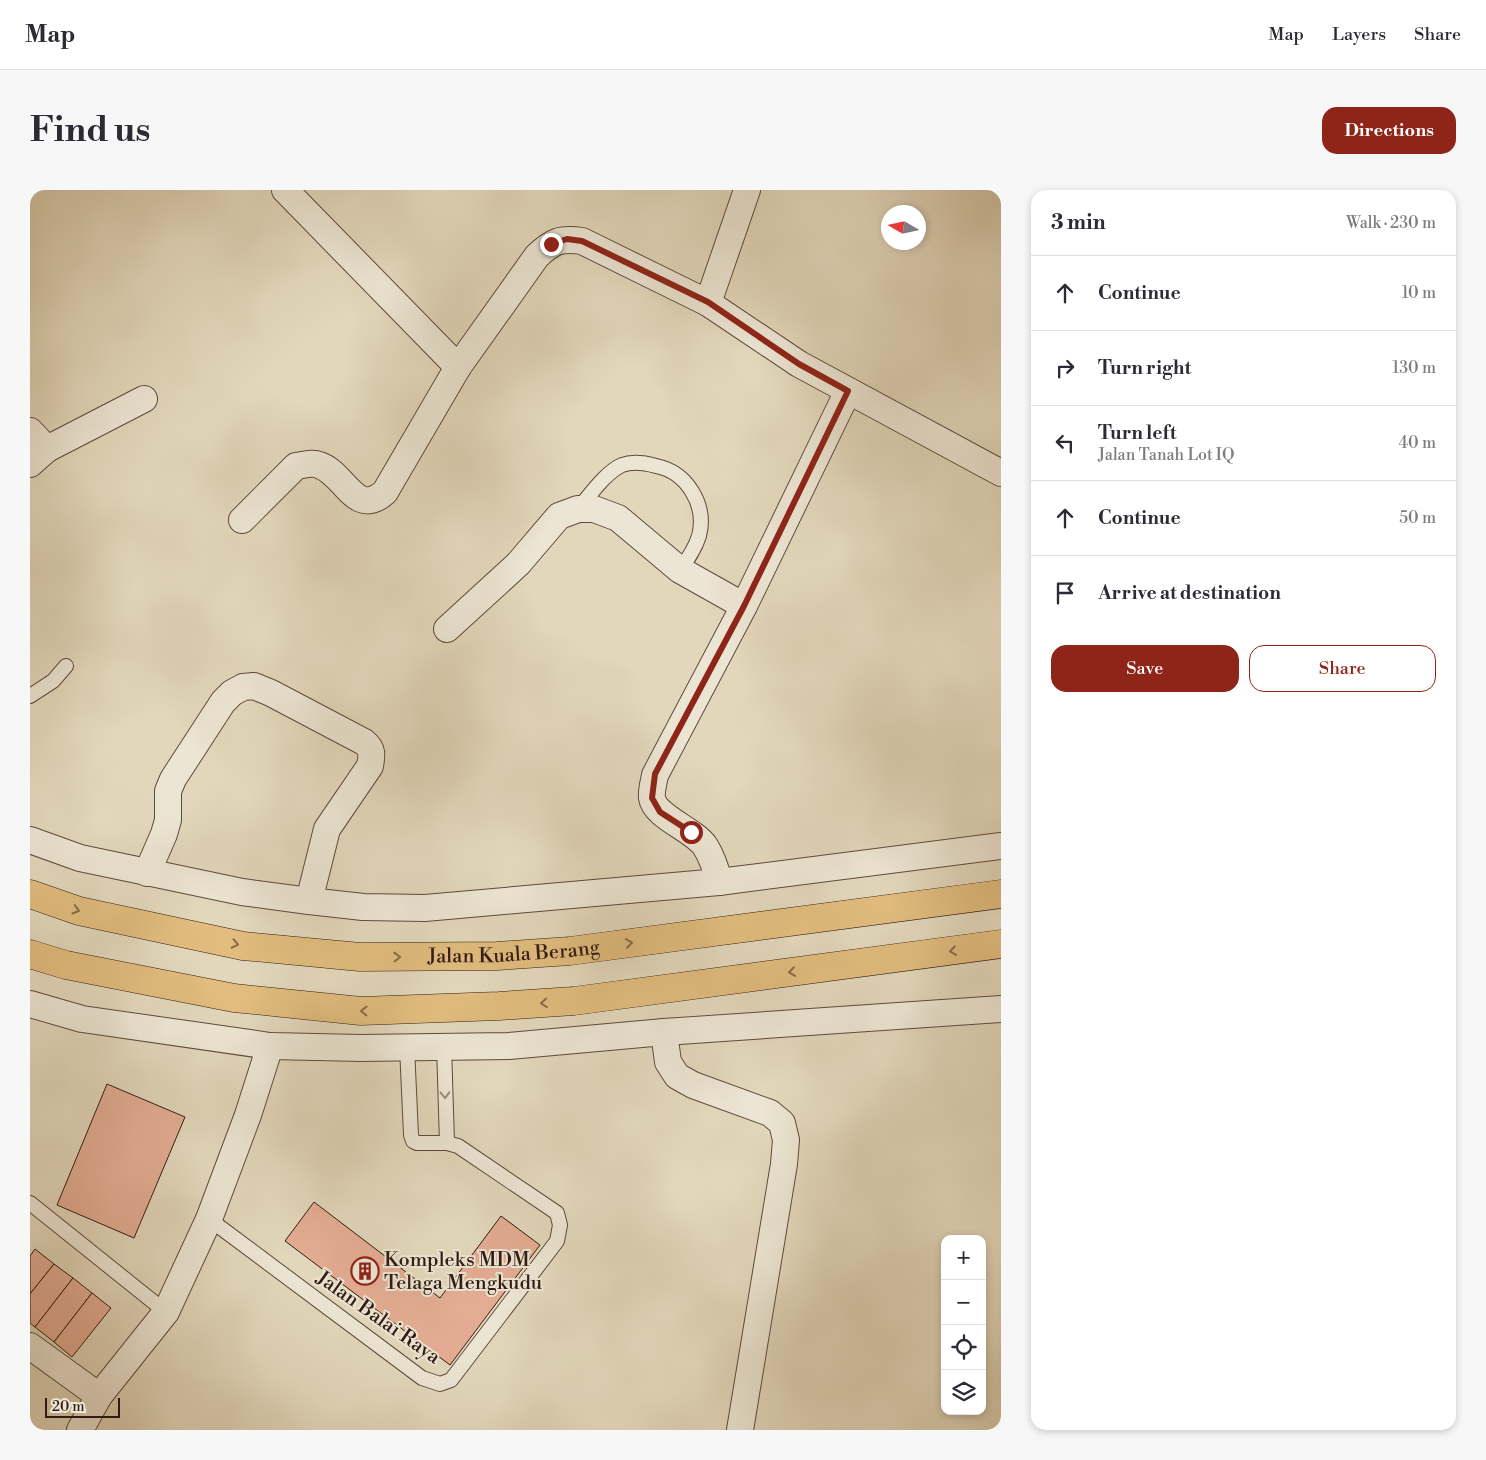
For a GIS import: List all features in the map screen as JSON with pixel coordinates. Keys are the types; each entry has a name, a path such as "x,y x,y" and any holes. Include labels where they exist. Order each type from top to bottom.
{"highway":[{"name":"Jalan Kuala Berang","path":"30,894 79,911 243,946 360,958 497,956 570,951 1001,894"},
{"path":"30,954 66,965 234,998 361,1011 574,1001 1001,944"}],"street":[{"path":"285,190 458,367"},
{"path":"708,302 747,190"},
{"path":"242,520 296,466 307,464 318,464 328,468 358,498 368,502 379,498 385,492 458,367 537,256 551,244 567,239 582,241 708,302 799,364 1001,473"},
{"path":"719,882 714,863 704,846 691,832 660,812 652,798 655,774 744,606 848,391"},
{"path":"36,448 144,399"},
{"path":"447,629 518,564 559,516 578,508 594,509 618,518 680,570 744,606"},
{"path":"147,873 168,820 168,791 173,779 232,692 254,686 271,693 364,742 370,747 372,756 370,766 328,829 309,901"},
{"path":"30,840 80,858 242,892 363,907 425,908 719,882 1001,846"},
{"path":"574,1001 577,1040"},
{"path":"30,1004 82,1019 270,1046 407,1047 509,1046 664,1032 1001,1009"},
{"path":"664,1032 668,1062 676,1076 693,1085 770,1113 782,1123 786,1140 784,1164 740,1430"},
{"path":"80,1430 99,1396 166,1312 209,1219 248,1115 270,1046"},
{"path":"30,1346 99,1396"}],"lane":[{"path":"578,508 605,478 622,465 641,463 666,468 682,478 695,494 701,514 699,534 692,553 680,570"},
{"path":"30,696 53,680 66,666"},
{"path":"407,1047 411,1135 413,1141 417,1143 447,1144 444,1046"},
{"name":"Jalan Balai Raya","path":"209,1219 422,1378 440,1384 451,1380 557,1241 560,1225 557,1213 458,1146 447,1144"},
{"path":"30,1203 166,1312"}],"building":[{"path":"107,1084 185,1117 134,1238 57,1205"},
{"name":"Kompleks MDM Telaga Mengkudu","path":"314,1202 440,1298 501,1216 540,1245 450,1365 285,1241"},
{"path":"35,1249 54,1264 30,1294 30,1256"},
{"path":"54,1264 73,1278 35,1327 30,1323 30,1294"},
{"path":"73,1278 92,1293 54,1342 35,1327"},
{"path":"92,1293 111,1308 72,1357 54,1342"}],"place":[{"name":"Kompleks MDM Telaga Mengkudu","path":"365,1271"}],"route":[{"path":"551,244 567,239 582,241 708,302 799,364 848,391 744,606 655,774 652,798 660,812 691,832"}]}
